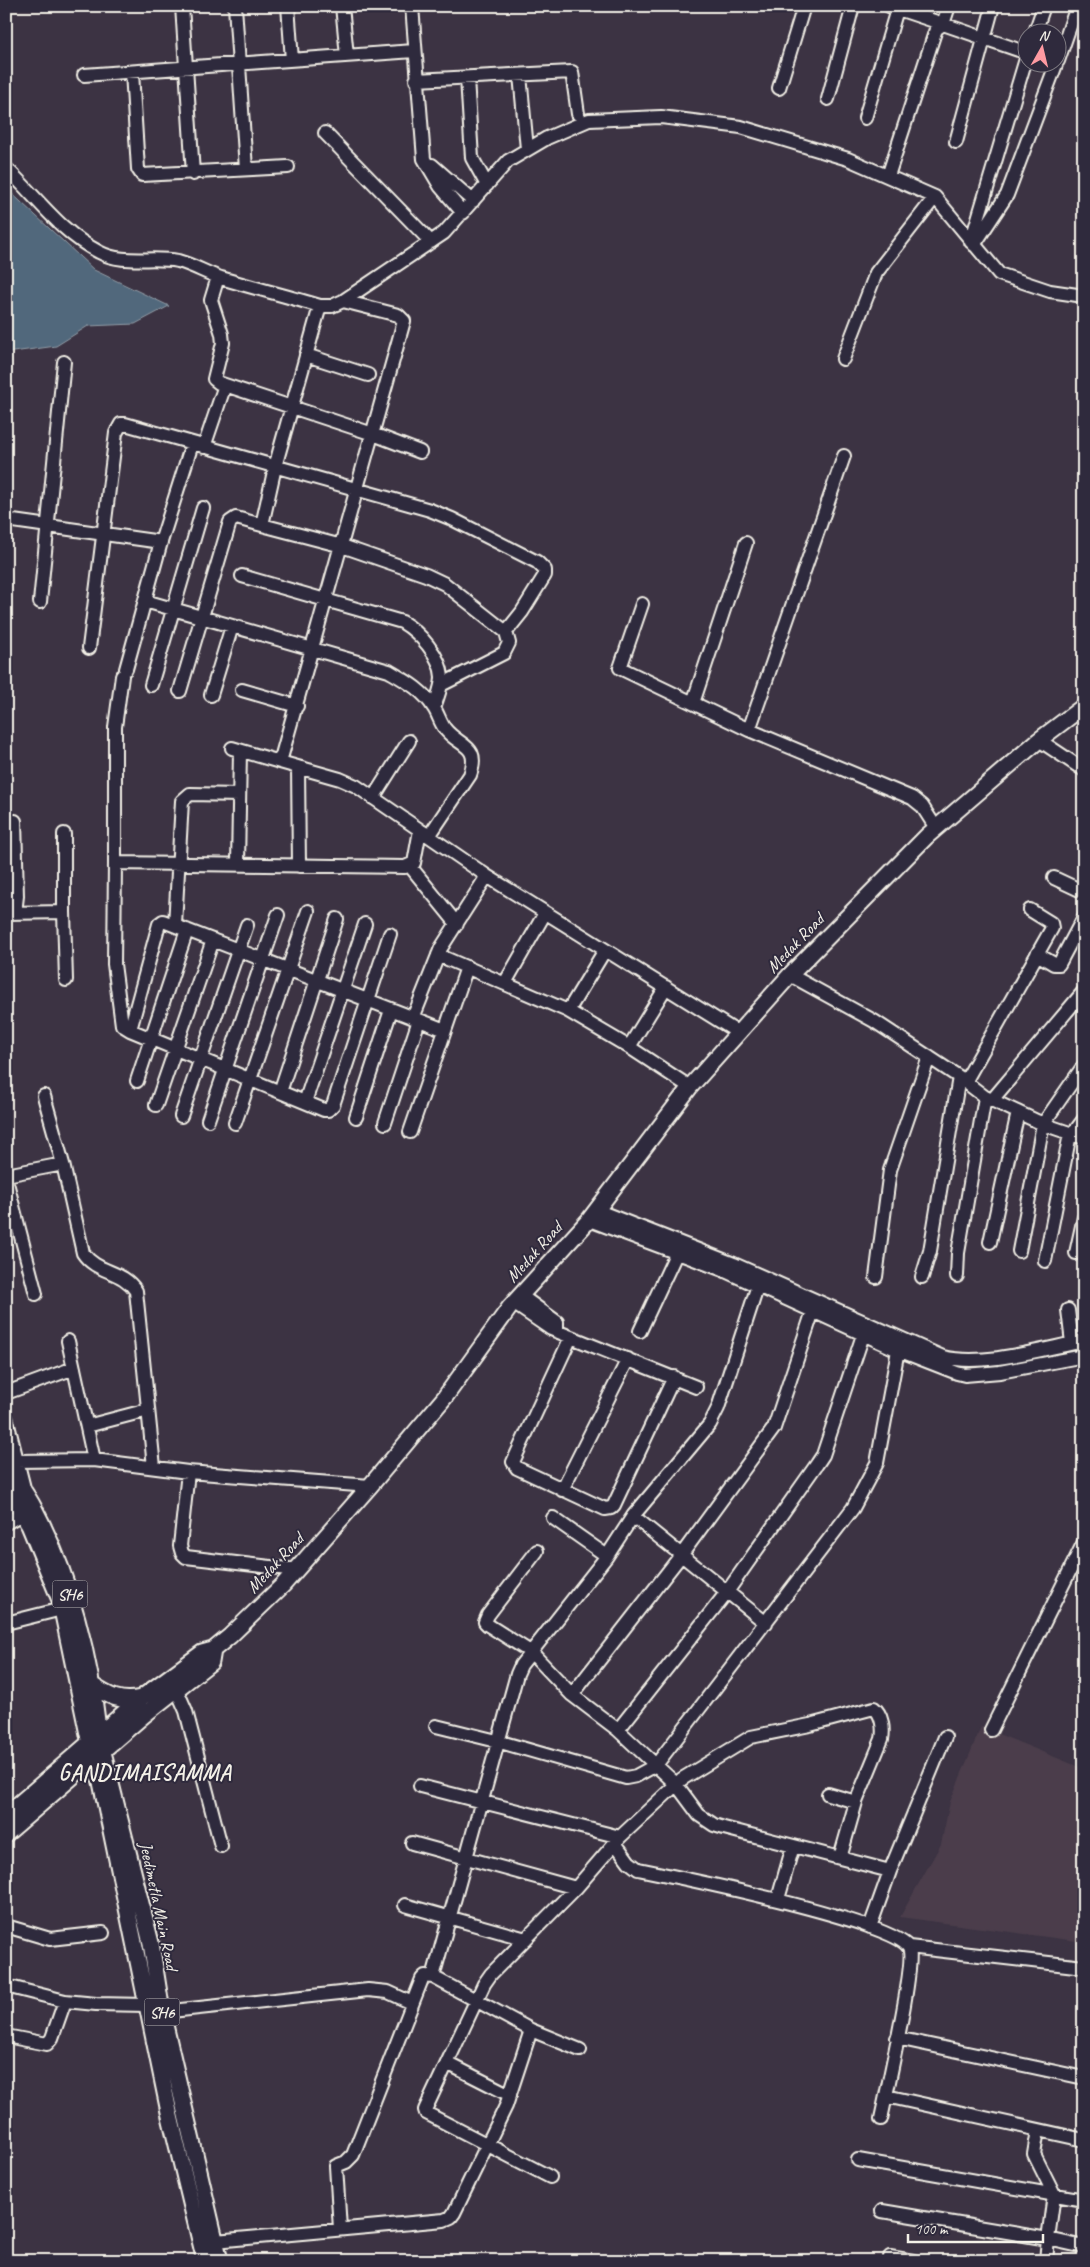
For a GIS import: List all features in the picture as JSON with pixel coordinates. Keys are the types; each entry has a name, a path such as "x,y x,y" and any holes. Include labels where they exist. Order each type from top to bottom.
{"main road":[{"name":"Medak Road","path":"6,1815 141,1698 202,1652 213,1650 237,1630 296,1570 445,1398 516,1299 592,1215 690,1086 737,1032 790,974 936,828 1038,740 1084,706"},
{"name":"SH6","path":"12,1463 23,1491 34,1508 61,1566 74,1607 92,1685 94,1740"},
{"name":"SH6","path":"6,1487 23,1513 56,1586 94,1740"},
{"path":"6,1834 176,1688 212,1662 213,1650"},
{"path":"92,1685 114,1698 125,1701 141,1698"},
{"path":"94,1740 99,1756"},
{"name":"Jeedimetla Main Road","path":"99,1756 101,1782 146,2005 169,2112 205,2261"},
{"name":"Jeedimetla Main Road","path":"99,1756 151,1943 162,2012 220,2261"}],"street":[{"path":"182,6 193,174"},
{"path":"235,6 246,169"},
{"path":"288,6 292,60"},
{"path":"342,6 347,56"},
{"path":"412,6 416,80 424,159 440,186 463,213"},
{"path":"779,88 804,6"},
{"path":"828,99 852,6"},
{"path":"888,176 936,29 943,24 948,6"},
{"path":"956,142 993,6"},
{"path":"1038,22 1044,6"},
{"path":"1068,31 1077,6"},
{"path":"865,118 895,7 1018,50"},
{"path":"84,75 186,68 239,62 414,51"},
{"path":"132,72 140,173 146,176 288,167"},
{"path":"416,80 572,72 578,114"},
{"path":"972,244 1022,72"},
{"path":"972,244 1007,195 1053,72"},
{"path":"520,75 527,150"},
{"path":"467,78 472,158 487,185"},
{"path":"6,168 29,189 40,205 61,225 101,253 126,259 177,261 192,265 218,277 320,306 332,306 343,301 444,233 508,161 547,138 589,120 661,117 741,127 848,159 936,197 972,244 999,274 1050,291 1084,296"},
{"path":"325,133 431,242"},
{"path":"424,159 473,201"},
{"path":"844,359 876,273 936,197"},
{"path":"218,277 211,300 223,343 214,379 225,385 420,452"},
{"path":"280,762 327,602 404,320 398,315 343,301"},
{"path":"262,525 275,467 320,306"},
{"path":"306,355 368,375"},
{"path":"40,602 64,362"},
{"path":"225,385 198,445 161,542 124,672 115,727 114,964 122,1025 150,1039 324,1110 331,1108 390,934"},
{"path":"89,648 116,433 121,424 440,514 542,566 545,575 522,612 506,632"},
{"path":"748,730 844,456"},
{"path":"151,685 203,508"},
{"path":"180,692 230,522 236,518 342,546 426,575 445,584 506,632 509,643 504,653 441,685"},
{"path":"6,520 161,542"},
{"path":"693,703 746,543"},
{"path":"242,576 327,602 402,622 409,626 435,656 442,676 434,708"},
{"path":"145,601 389,671 424,693 445,729 471,750 472,768 470,775 424,833 415,859 410,866"},
{"path":"642,604 620,668 748,730 912,798 922,806 936,828"},
{"path":"211,695 232,626"},
{"path":"242,690 297,706"},
{"path":"1038,740 1084,770"},
{"path":"373,798 409,741"},
{"path":"238,865 239,795 236,750 349,782 486,876 737,1032"},
{"path":"298,767 299,866"},
{"path":"137,1082 181,928 178,864 182,802 190,794 239,795"},
{"path":"16,820 17,896 11,913 64,912"},
{"path":"64,834 66,980"},
{"path":"115,863 410,866"},
{"path":"410,866 456,924"},
{"path":"385,1122 416,1019 438,955 486,876"},
{"path":"1054,878 1084,892"},
{"path":"922,1277 930,1251 962,1079 1052,926 1030,910"},
{"path":"236,1123 308,911"},
{"path":"504,983 545,913"},
{"path":"208,1120 278,915"},
{"path":"1037,954 1054,964 1059,964 1084,916"},
{"path":"280,1092 337,919"},
{"path":"130,1030 160,922 213,940 445,1030"},
{"path":"305,1102 364,924"},
{"path":"180,1116 247,925"},
{"path":"156,1105 213,940"},
{"path":"568,1011 605,950"},
{"path":"438,955 568,1011 690,1086"},
{"path":"410,1132 467,966"},
{"path":"790,974 856,1010 962,1079 988,1099 1075,1136"},
{"path":"629,1047 666,987"},
{"path":"957,1276 958,1253 988,1099 1084,991"},
{"path":"356,1117 392,1010"},
{"path":"876,1277 890,1170 929,1057"},
{"path":"1019,1251 1043,1124 1084,1064"},
{"path":"44,1096 63,1164 83,1253 88,1261 95,1266 125,1277 136,1292 154,1467"},
{"path":"990,1242 1018,1112"},
{"path":"1044,1261 1075,1136 1084,1119"},
{"path":"6,1175 63,1164"},
{"path":"6,1179 36,1294"},
{"path":"592,1215 758,1285 863,1335 957,1374 1000,1372 1084,1356"},
{"path":"592,1215 734,1264 930,1352 954,1360 1002,1357 1078,1342 1068,1310"},
{"path":"1076,1253 1084,1217"},
{"path":"640,1331 677,1252"},
{"path":"433,1977 497,1741 521,1665 607,1556 633,1516 710,1424 718,1408 758,1285"},
{"path":"516,1299 551,1329 696,1387"},
{"path":"572,1694 682,1554 774,1428 813,1311"},
{"path":"618,1730 727,1592 823,1455 863,1335"},
{"path":"571,1337 513,1462 517,1468 605,1509 611,1508 674,1377"},
{"path":"68,1342 94,1460"},
{"path":"436,1726 497,1741 626,1778 636,1776 656,1765 853,1508 872,1474 880,1450 898,1350"},
{"path":"562,1490 628,1359"},
{"path":"973,1373 974,1359"},
{"path":"6,1393 74,1368"},
{"path":"87,1426 148,1410"},
{"path":"6,1418 12,1463 94,1460 188,1472 370,1486"},
{"path":"188,1472 180,1546 182,1553 186,1557 296,1570"},
{"path":"6,1523 23,1513"},
{"path":"633,1516 766,1623"},
{"path":"553,1518 607,1556"},
{"path":"991,1730 1084,1542"},
{"path":"536,1551 485,1618 488,1625 532,1652 572,1694 618,1730 676,1784 705,1820 719,1827 890,1871"},
{"path":"6,1623 62,1610"},
{"path":"176,1688 186,1711 221,1846"},
{"path":"550,2177 426,2113 426,2106 476,2001 491,1974 576,1888 618,1840 676,1784 751,1737 810,1725 874,1708 878,1712 883,1734 856,1802 840,1858"},
{"path":"870,1927 890,1871 944,1737"},
{"path":"420,1786 618,1840 629,1862 638,1869 778,1899 870,1927 901,1940 909,1947 1084,1967"},
{"path":"828,1794 856,1802"},
{"path":"412,1843 576,1888"},
{"path":"778,1899 793,1846"},
{"path":"405,1905 526,1939"},
{"path":"6,1926 50,1940 103,1933"},
{"path":"881,2119 911,1959 909,1947"},
{"path":"340,2229 336,2166 346,2162 352,2155 424,1976 433,1977 531,2030 580,2050"},
{"path":"6,1986 66,2001 146,2005"},
{"path":"162,2012 368,1990 388,1992 412,2003"},
{"path":"6,2036 47,2044 52,2038 66,2001"},
{"path":"215,2241 448,2219 454,2213 510,2095 531,2030"},
{"path":"897,2038 1084,2078"},
{"path":"447,2062 510,2095"},
{"path":"886,2096 1084,2140"},
{"path":"1038,2130 1034,2154 1054,2194 1046,2261"},
{"path":"858,2160 1084,2200"},
{"path":"882,2211 1048,2239 1084,2247"},
{"path":"890,2257 914,2261"}],"shaded area":[{"path":"981,1727 1084,1769 1084,1942 900,1917 941,1844 950,1802"}],"water":[{"path":"6,188 94,270 169,306 135,324 88,326 56,346 6,353"}],"district":[{"name":"GANDIMAISAMMA","path":"145,1772"}]}
